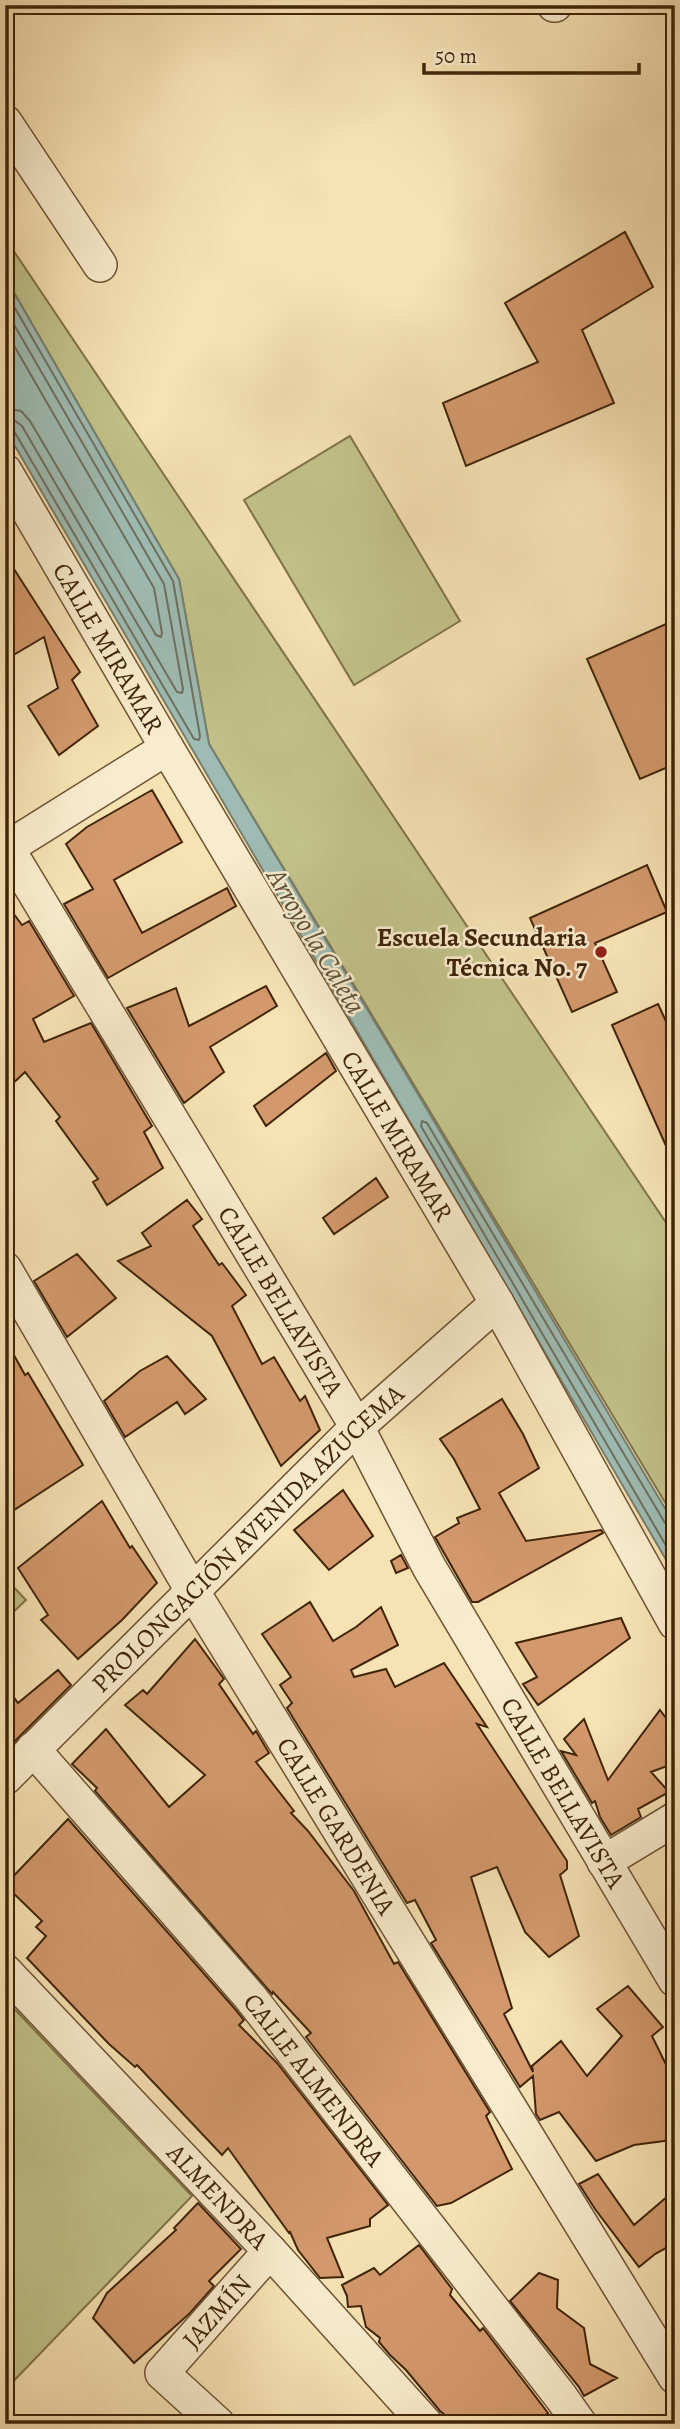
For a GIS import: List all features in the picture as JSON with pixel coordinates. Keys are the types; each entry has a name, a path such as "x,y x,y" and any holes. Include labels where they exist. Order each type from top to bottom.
{"street":[{"path":"5,122 100,264"},
{"name":"CALLE MIRAMAR","path":"5,471 497,1303 675,1623"},
{"path":"10,864 167,748"},
{"name":"CALLE BELLAVISTA","path":"10,864 357,1427 429,1567 675,1980"},
{"name":"CALLE GARDENIA","path":"5,1269 193,1592 675,2377"},
{"name":"PROLONGACIÓN AVENIDA AZUCEMA","path":"5,1778 357,1427 497,1303"},
{"name":"CALLE ALMENDRA","path":"33,1749 250,1997 411,2200 580,2424"},
{"path":"604,1862 675,1819"},
{"name":"ALMENDRA","path":"5,1970 270,2251 426,2424"},
{"name":"JAZMÍN","path":"218,2424 162,2373 270,2251"}],"green space":[{"path":"5,238 675,1236 675,1519 209,744 179,579 5,277"},
{"path":"350,436 460,621 354,685 244,500"},
{"path":"5,1578 26,1600 5,1620"},
{"path":"5,1999 192,2196 5,2390"}],"water":[{"name":"Arroyo la Caleta","path":"5,277 179,579 209,744 675,1525 675,1575 5,429"}],"building":[{"path":"625,232 653,287 582,330 614,403 466,466 443,403 538,362 505,303"},
{"path":"5,555 80,672 72,680 98,726 59,755 28,706 58,688 44,637 5,660"},
{"path":"675,620 675,764 640,779 587,659"},
{"path":"152,790 182,842 114,880 142,933 227,888 236,906 108,978 64,904 93,889 66,844 87,827"},
{"path":"647,865 667,912 595,943 617,992 572,1012 530,918"},
{"path":"5,902 22,925 29,921 74,996 33,1019 44,1042 91,1023 152,1126 144,1132 163,1168 107,1205 93,1182 98,1179 56,1121 60,1117 25,1072 5,1091"},
{"path":"266,986 277,1006 210,1047 224,1072 184,1103 127,1008 176,988 189,1026"},
{"path":"658,1004 675,1041 675,1166 612,1025"},
{"path":"326,1053 336,1071 266,1126 254,1106"},
{"path":"376,1178 388,1197 334,1234 323,1218"},
{"path":"187,1200 202,1219 193,1226 219,1265 222,1263 246,1295 232,1306 262,1364 274,1357 300,1401 305,1396 320,1430 281,1466 212,1336 118,1261 151,1246 142,1233"},
{"path":"77,1254 116,1298 67,1337 34,1281"},
{"path":"5,1339 83,1465 14,1510 5,1496"},
{"path":"167,1356 206,1399 185,1414 177,1402 125,1437 104,1401 140,1371"},
{"path":"502,1399 539,1468 499,1493 526,1541 601,1530 603,1533 478,1602 472,1602 435,1537 459,1523 457,1518 480,1509 454,1459 440,1439"},
{"path":"343,1490 373,1536 329,1570 294,1530"},
{"path":"102,1501 130,1548 132,1546 157,1583 122,1620 78,1659 41,1620 48,1615 18,1568"},
{"path":"401,1555 408,1568 396,1573 391,1561"},
{"path":"310,1602 333,1641 381,1607 398,1645 351,1670 354,1677 386,1669 395,1687 444,1663 487,1727 477,1724 567,1861 567,1869 560,1875 579,1936 549,1957 525,1932 497,1867 471,1877 512,2008 504,2014 533,2072 532,2066 561,2041 587,2076 622,2036 597,2009 628,1986 663,2027 652,2036 675,2083 675,2134 664,2141 634,2145 596,2161 559,2112 540,2120 536,2114 533,2076 520,2087 431,1943 436,1940 415,1900 407,1903 287,1708 292,1703 280,1685 291,1677 262,1634"},
{"path":"621,1618 630,1638 538,1705 523,1684 537,1677 516,1643"},
{"path":"195,1639 224,1679 219,1684 253,1734 256,1731 269,1753 256,1762 294,1811 291,1813 354,1891 394,1964 398,1962 490,2112 486,2116 512,2169 451,2203 437,2206 306,2037 311,2033 273,1992 272,1994 95,1791 97,1788 72,1764 106,1729 169,1807 205,1775 125,1705 143,1690 147,1694"},
{"path":"58,1670 71,1685 5,1751 5,1685 18,1703"},
{"path":"660,1710 675,1730 675,1763 651,1772 669,1792 638,1809 641,1817 611,1835 600,1817 595,1801 592,1803 561,1751 576,1755 564,1739 584,1719 608,1780"},
{"path":"68,1819 235,2009 244,2020 239,2025 277,2063 388,2205 370,2219 370,2226 327,2238 343,2277 320,2278 228,2148 222,2155 137,2065 135,2067 109,2044 27,1958 46,1936 36,1927 42,1921 5,1885"},
{"path":"598,2174 634,2225 675,2190 675,2243 639,2267 579,2184"},
{"path":"198,2203 241,2249 209,2281 214,2286 190,2313 134,2363 93,2318 107,2293 176,2230 174,2228"},
{"path":"419,2245 452,2289 450,2295 480,2331 483,2328 548,2413 534,2424 456,2424 440,2411 379,2342 380,2338 366,2327 361,2306 348,2307 342,2285 374,2268 380,2275"},
{"path":"539,2273 558,2280 557,2308 584,2328 590,2364 617,2378 584,2396 510,2301"}],"place":[{"name":"Escuela Secundaria Técnica No. 7","path":"601,952"}]}
